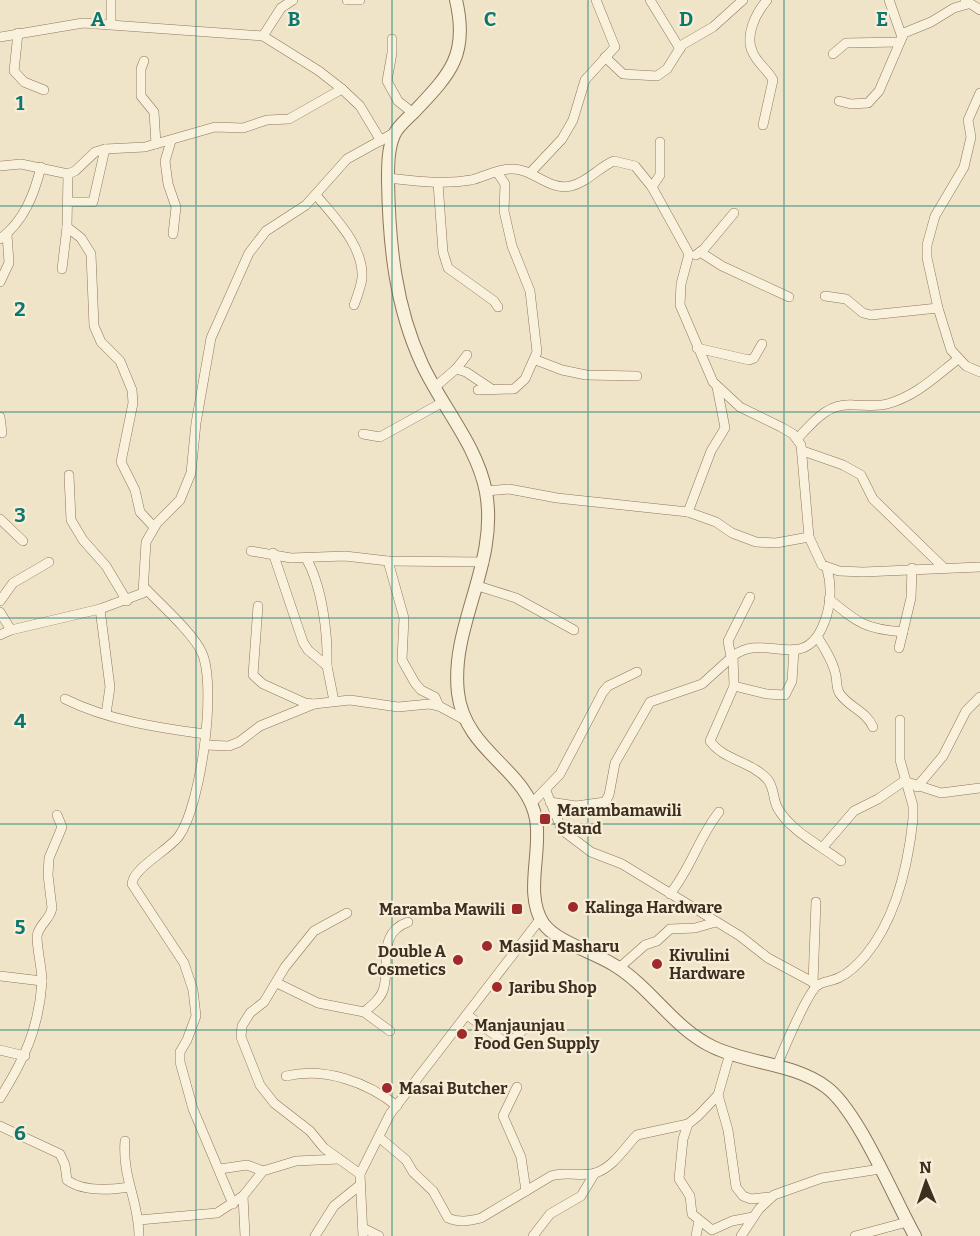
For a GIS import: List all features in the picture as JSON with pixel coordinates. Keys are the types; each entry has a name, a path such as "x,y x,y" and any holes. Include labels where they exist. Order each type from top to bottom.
{"street":[{"path":"111,0 111,24"},
{"path":"263,36 281,8 293,0"},
{"path":"347,0 360,0"},
{"path":"0,635 10,630 100,609 127,601 143,593 146,542 154,527 180,500 191,473 196,423 213,332 249,253 266,231 316,195 347,159 394,133 439,86 453,65 460,46 462,26 456,0"},
{"path":"530,173 562,139 573,120 585,80 615,45 596,0"},
{"path":"650,0 680,50"},
{"path":"604,57 623,74 657,75 667,69 680,50 695,35 713,27 743,0"},
{"path":"890,0 901,40"},
{"path":"762,2 756,14 750,42 753,53 773,81 763,125"},
{"path":"839,101 861,104 874,98 901,40 911,28 931,22 967,2 980,10"},
{"path":"0,37 83,22 263,36 319,70 342,89 360,106 381,141"},
{"path":"18,33 14,71 24,82 44,90"},
{"path":"392,39 387,81 398,101 413,113"},
{"path":"833,54 846,43 901,40"},
{"path":"144,61 141,69 141,96 154,112 156,144"},
{"path":"0,166 9,164 41,167 68,174 75,171 95,152 171,141 215,127 243,128 267,120 289,119 304,114 342,89"},
{"path":"980,93 968,120 969,150 961,177 929,230 927,258 938,309 951,350 958,359 980,372"},
{"path":"394,133 388,178 393,270 407,328 435,387 473,455 486,491 487,539 484,562 460,649 457,677 458,698 465,720 480,745 515,780 531,804 536,817 538,842 535,904 541,918 558,937 619,968 642,986 699,1039 730,1053 777,1066 828,1088 850,1113 915,1236"},
{"path":"171,141 165,161 168,184 176,207 172,234"},
{"path":"652,187 660,175 660,142"},
{"path":"68,202 93,202 105,149"},
{"path":"388,178 438,183 471,180 509,169 530,173 546,183 569,186 590,178 608,163 622,161 635,166 652,187 686,247 689,259 679,297 697,348 716,386 725,428 711,451 688,512"},
{"path":"0,282 9,263 3,236 27,209 35,191 41,167"},
{"path":"478,390 514,389 525,379 536,360 534,309 530,291 512,246 503,204 505,184 497,172"},
{"path":"62,269 67,227 68,174"},
{"path":"438,183 443,252 448,268 494,301 498,307"},
{"path":"316,195 340,222 355,251 362,274 354,305"},
{"path":"689,259 700,252 734,213"},
{"path":"67,227 81,238 91,254 94,326 101,342 120,361 132,390 134,403 121,462 135,490 140,512 154,527"},
{"path":"700,252 722,266 789,297"},
{"path":"825,296 846,299 863,313 871,315 938,309"},
{"path":"697,348 748,360 754,358 762,344"},
{"path":"435,387 456,369 467,355"},
{"path":"797,439 829,408 839,404 879,405 906,397 915,393 958,359"},
{"path":"536,360 562,370 586,375 637,376"},
{"path":"456,369 466,372 490,388"},
{"path":"716,386 740,407 782,427 797,439 803,451 809,537 818,561 827,568 862,572 912,568 980,567"},
{"path":"363,434 380,437 443,402"},
{"path":"0,417 2,433"},
{"path":"803,451 843,465 861,475 873,500 943,567"},
{"path":"69,475 71,520 83,540 106,566 127,601"},
{"path":"486,491 509,489 557,498 688,512 716,522 732,533 756,542 776,543 809,537"},
{"path":"0,519 23,541"},
{"path":"251,551 306,558 345,556 388,561 484,562"},
{"path":"273,553 303,642 308,650 327,666"},
{"path":"306,558 314,572 321,610 327,624 327,666 334,701"},
{"path":"388,561 404,618 402,660 415,683 421,690 435,698 440,706"},
{"path":"0,601 14,583 49,562"},
{"path":"550,802 576,806 605,802 609,795 615,763 650,702 702,684 732,656 760,647 794,650 807,648 818,639 830,599 827,568"},
{"path":"899,648 911,597 912,568"},
{"path":"478,586 516,598 574,630"},
{"path":"145,588 192,636 203,656 207,675 205,746 200,780 184,828 169,847 135,874 132,884 184,963 193,990 196,1016 180,1052 180,1062 193,1109 233,1204"},
{"path":"750,597 728,641 732,656 734,686 710,741 719,750 756,770 768,780 777,807 797,830 841,861"},
{"path":"830,599 857,622 869,628 903,632"},
{"path":"258,606 253,675 264,684 314,705"},
{"path":"100,609 110,687 106,714"},
{"path":"0,612 10,630"},
{"path":"818,639 835,669 836,687 842,697 869,717 873,727"},
{"path":"734,686 767,694 785,695 792,681 794,650"},
{"path":"531,804 546,791 567,762 603,692 608,686 637,672"},
{"path":"917,787 943,756 966,711 980,697"},
{"path":"65,699 154,728 205,734"},
{"path":"205,746 229,746 239,742 260,726 314,705 334,701 350,700 398,707 429,704 440,706 465,720"},
{"path":"546,791 557,822 568,835 591,852 622,864 716,922 768,958 816,984 841,977 865,956 886,923 897,897 913,819 913,807 904,781 899,752 900,720"},
{"path":"823,848 854,811 878,800 904,781"},
{"path":"904,781 917,787 950,793 980,788"},
{"path":"670,894 683,878 708,826 719,812"},
{"path":"0,1098 25,1056 33,1035 42,981 37,936 38,929 52,908 48,875 49,858 62,827 57,815"},
{"path":"777,1066 788,1037 816,984 816,902"},
{"path":"347,913 314,931 285,967 278,983 264,1002 250,1013 242,1026 242,1043 250,1055 254,1070 267,1094 339,1159 360,1174"},
{"path":"379,1236 363,1232 360,1174 363,1165 397,1106 541,918"},
{"path":"364,1012 381,994 385,986 388,940 396,930 408,922"},
{"path":"619,968 645,945 657,941 670,930 695,928 716,922"},
{"path":"0,976 42,981"},
{"path":"278,983 318,1002 364,1012 390,1031"},
{"path":"467,1015 505,1042 513,1040 527,1026"},
{"path":"0,1050 25,1056"},
{"path":"730,1053 718,1095 688,1124 683,1139 679,1179 680,1184 690,1196 692,1214 712,1230 732,1221 753,1217"},
{"path":"286,1076 309,1072 359,1082 397,1106"},
{"path":"517,1087 503,1116 521,1157 526,1191"},
{"path":"718,1095 728,1130 736,1187 743,1196 751,1199 770,1197 822,1178 880,1169"},
{"path":"533,1236 550,1214 581,1196 595,1173 626,1150 637,1135 688,1124"},
{"path":"0,1126 60,1154 66,1165 67,1180 72,1184 102,1189 129,1187"},
{"path":"380,1137 406,1160 413,1172 434,1191 444,1214 454,1221 481,1218 557,1174 595,1173"},
{"path":"124,1141 124,1172 139,1220 139,1236"},
{"path":"220,1169 247,1166 263,1171 296,1161 339,1159"},
{"path":"139,1220 205,1215 233,1204 243,1196 263,1171"},
{"path":"315,1236 334,1206 360,1185"},
{"path":"243,1196 245,1236"},
{"path":"741,1236 770,1197"},
{"path":"696,1236 699,1221"},
{"path":"855,1236 907,1222"}],"place":[{"name":"Marambamawili Stand","path":"545,819"},
{"name":"Kalinga Hardware","path":"573,907"},
{"name":"Maramba Mawili","path":"517,909"},
{"name":"Masjid Masharu","path":"487,946"},
{"name":"Double A Cosmetics","path":"458,960"},
{"name":"Kivulini Hardware","path":"657,964"},
{"name":"Jaribu Shop","path":"497,987"},
{"name":"Manjaunjau Food Gen Supply","path":"462,1034"},
{"name":"Masai Butcher","path":"387,1088"}]}
